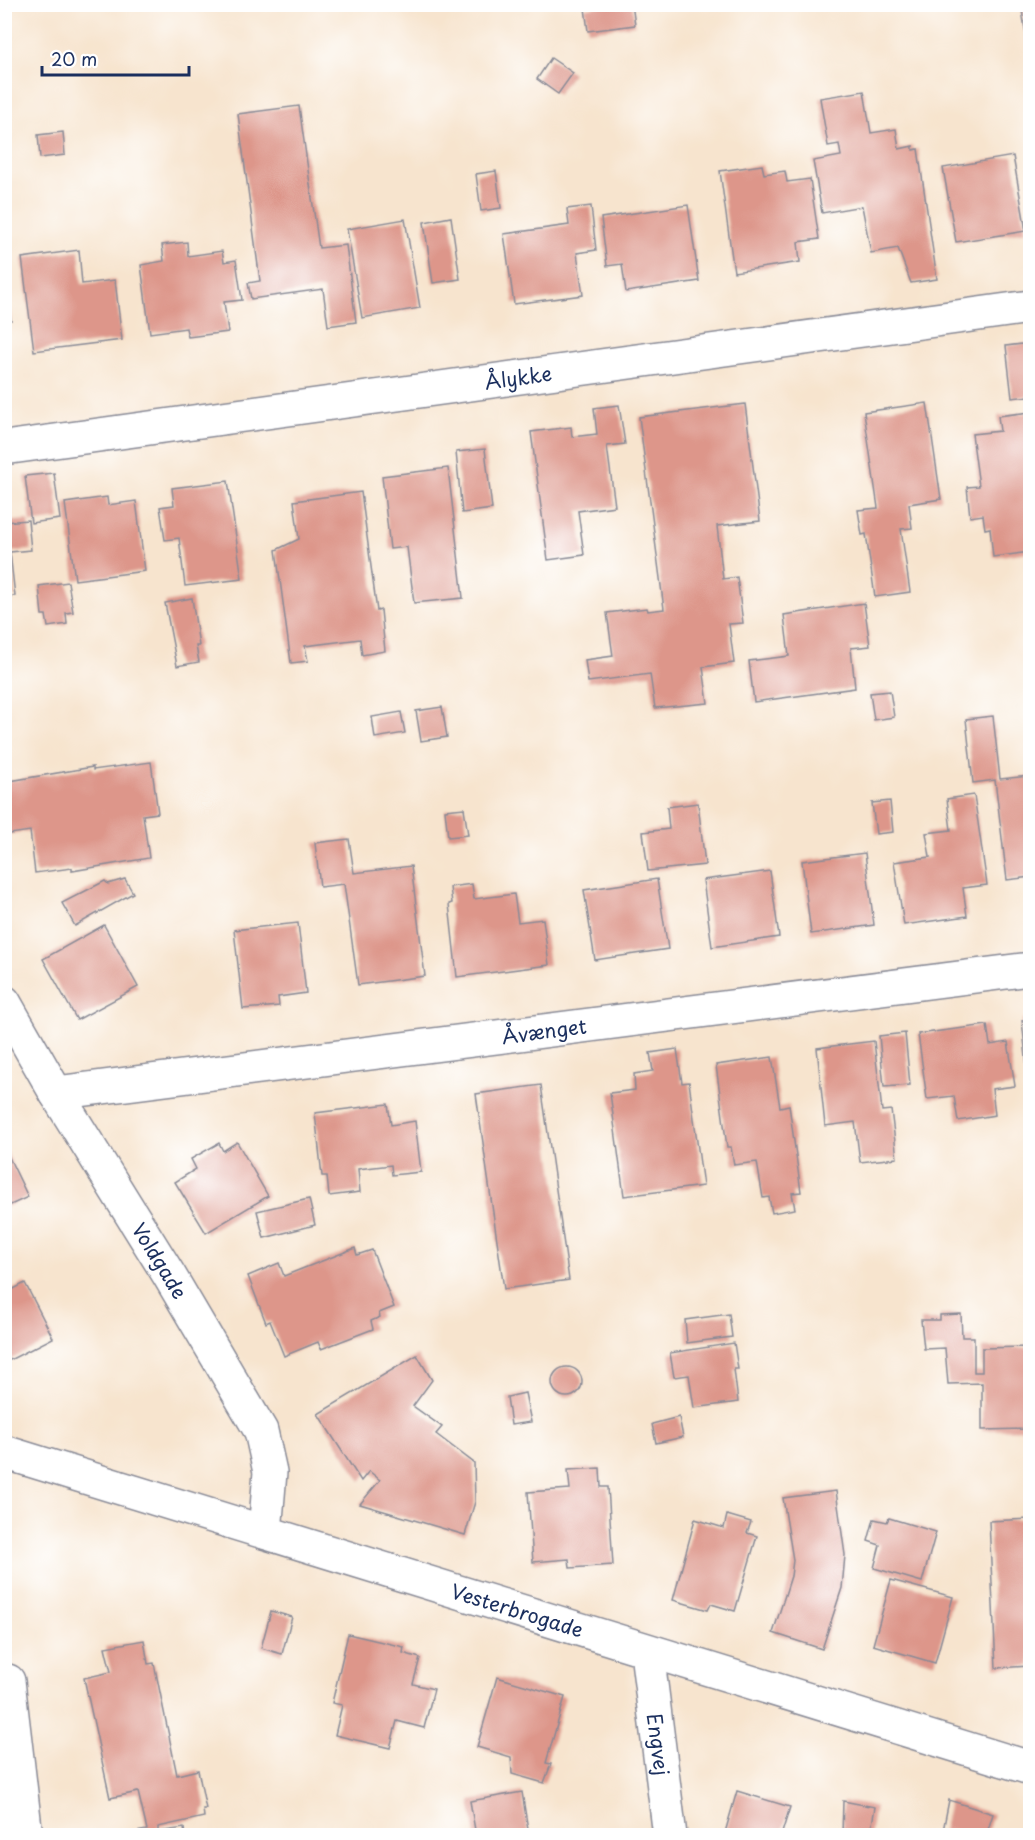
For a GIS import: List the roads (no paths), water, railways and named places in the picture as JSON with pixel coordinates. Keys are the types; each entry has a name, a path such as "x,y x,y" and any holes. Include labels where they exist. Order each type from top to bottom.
{"street":[{"name":"Ålykke","path":"4,448 1030,307"},
{"name":"Åvænget","path":"57,1093 1030,969"},
{"name":"Voldgade","path":"4,1002 261,1431 270,1472 265,1532"},
{"name":"Vesterbrogade","path":"4,1452 647,1652 1030,1768"},
{"name":"Engvej","path":"647,1652 670,1836"},
{"path":"8,1681 26,1836"}]}
